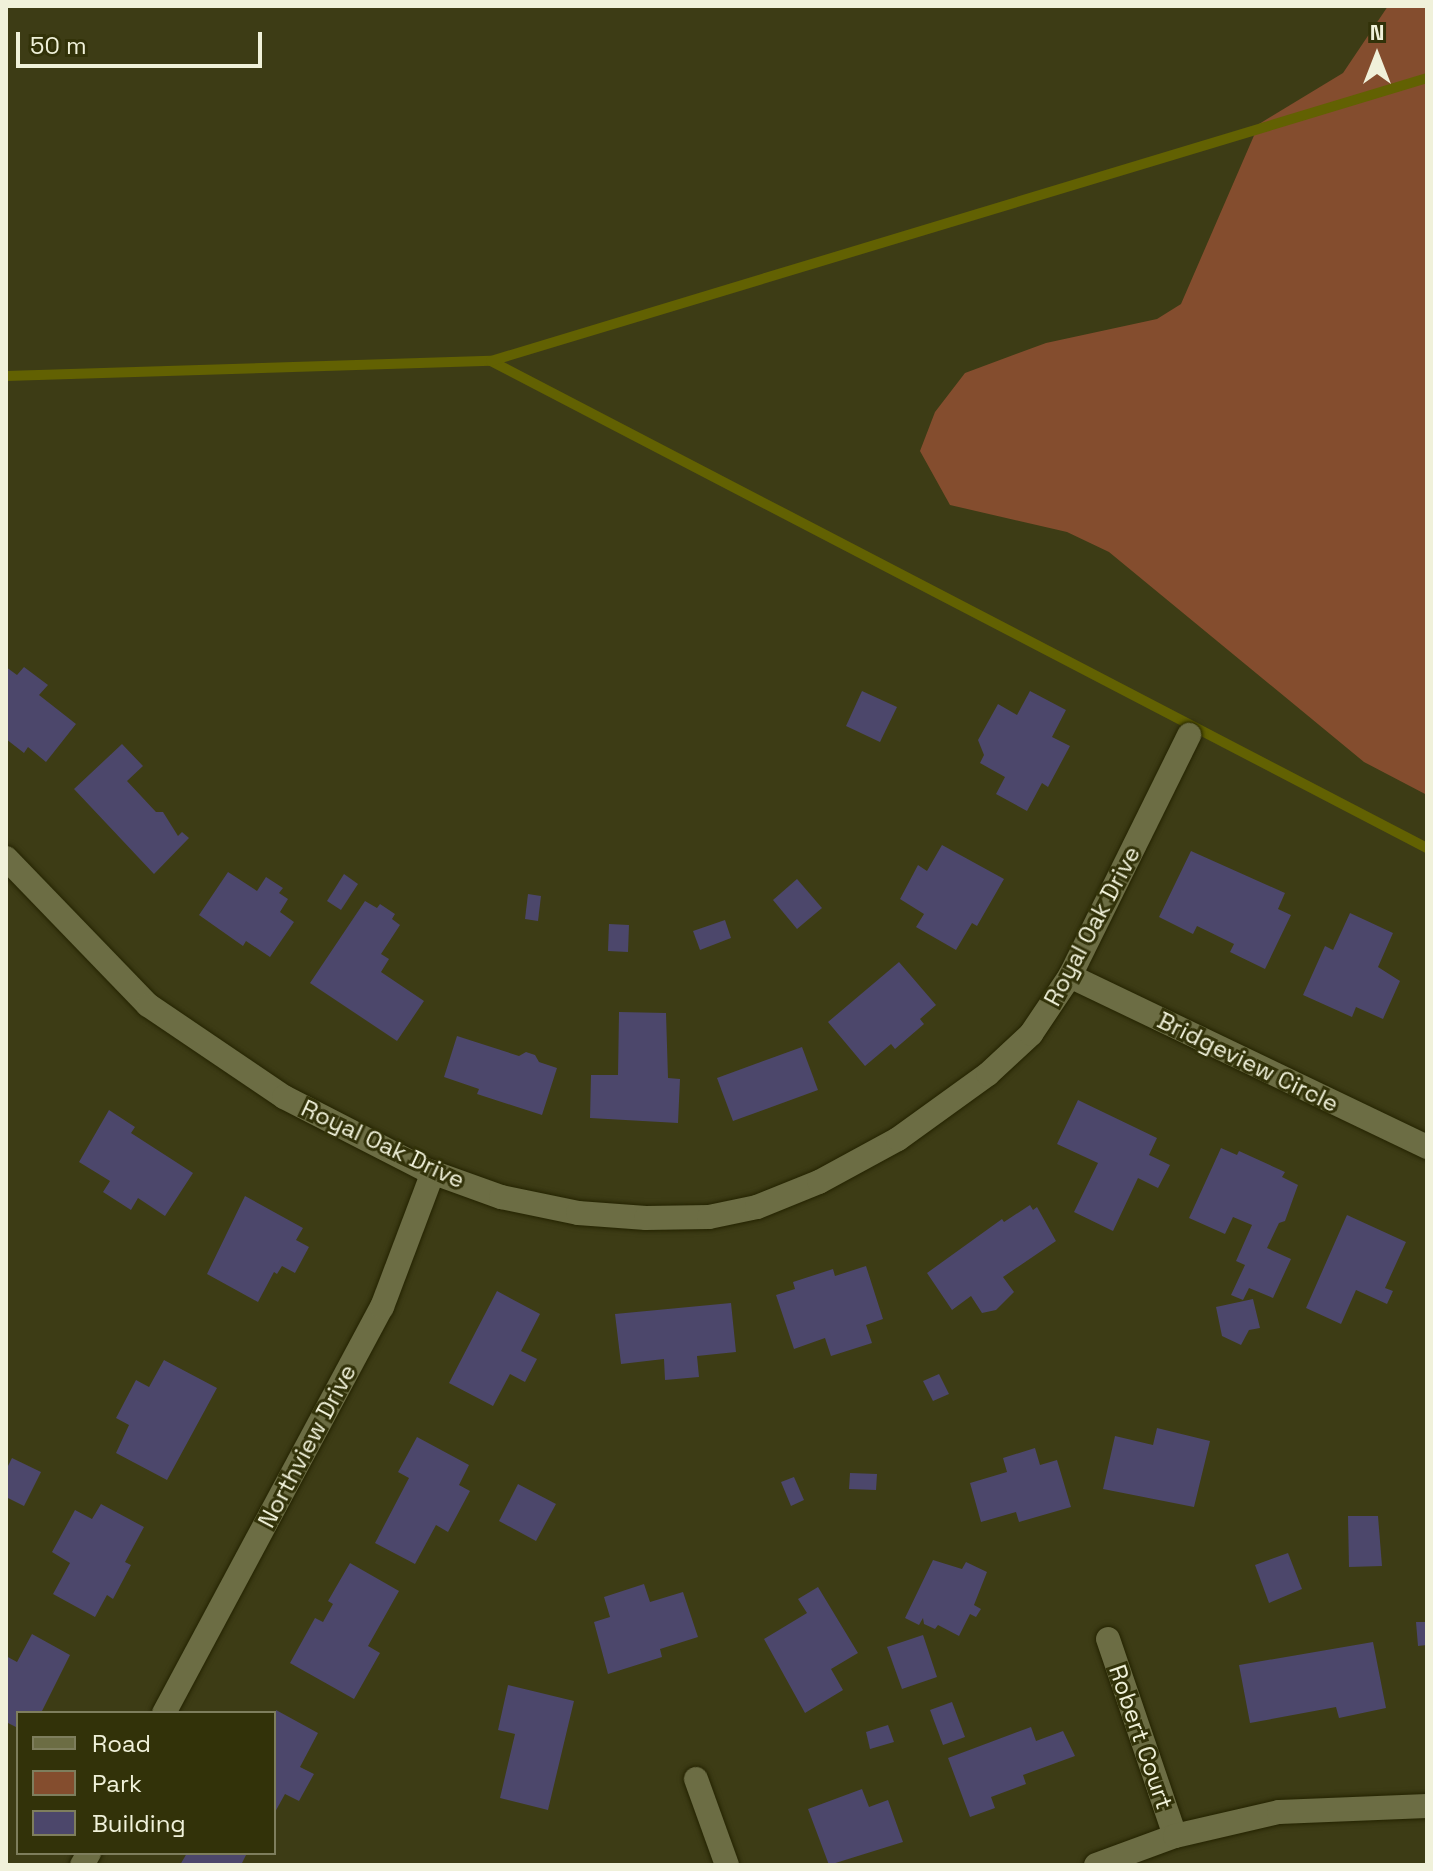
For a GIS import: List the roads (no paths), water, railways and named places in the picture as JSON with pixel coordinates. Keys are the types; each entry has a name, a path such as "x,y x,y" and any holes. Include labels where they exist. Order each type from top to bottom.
{"street":[{"name":"Royal Oak Drive","path":"6,858 148,1005 284,1097 433,1172 501,1197 578,1213 646,1218 709,1217 757,1207 819,1182 898,1139 939,1111 1031,1034 1070,976 1189,735"},
{"name":"Bridgeview Circle","path":"1070,976 1427,1147"},
{"name":"Northview Drive","path":"165,1711 382,1307 433,1172"},
{"name":"Robert Court","path":"1108,1639 1175,1836"},
{"path":"696,1779 727,1865"},
{"path":"1096,1865 1175,1836 1279,1812 1427,1806"}],"waterway":[{"path":"6,376 491,361 1427,78"},
{"path":"491,361 1427,848"}]}
